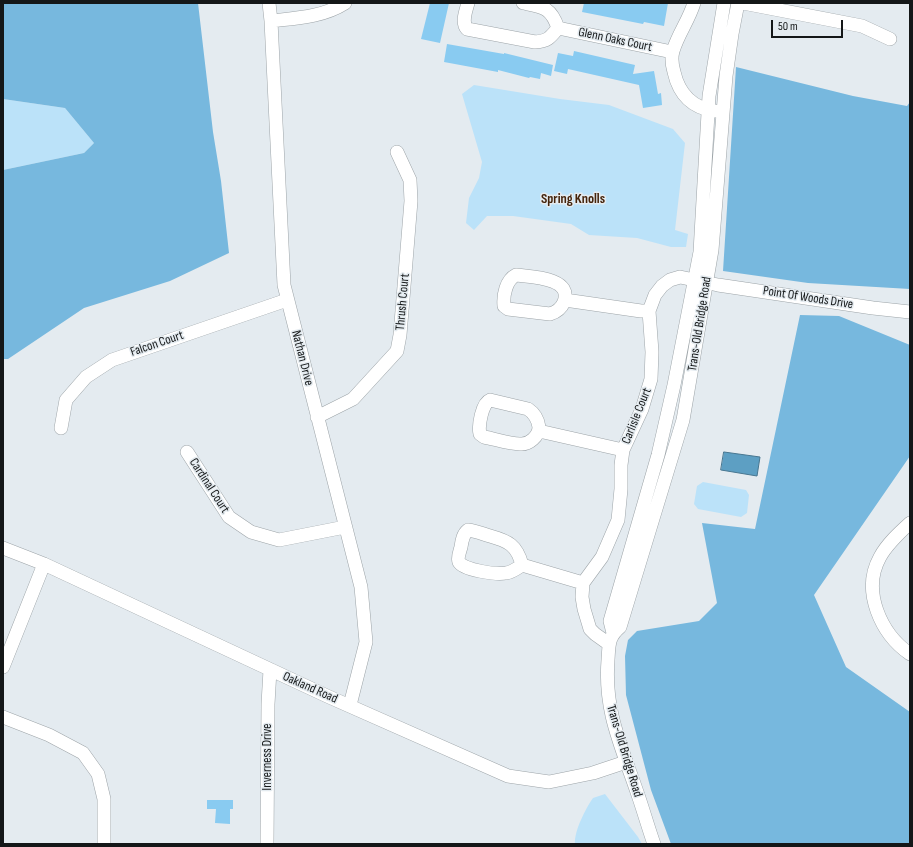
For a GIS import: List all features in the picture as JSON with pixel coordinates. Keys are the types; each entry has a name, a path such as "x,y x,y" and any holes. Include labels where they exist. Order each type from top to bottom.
{"street":[{"name":"Nathan Drive","path":"269,3 284,285 361,587 366,642 350,705"},
{"path":"271,21 319,15 338,8 345,3"},
{"path":"468,3 464,21 464,25 467,29 535,42 545,41 558,28 555,19 550,11 542,7 523,3"},
{"path":"694,3 672,52 672,66 678,86 684,96 696,106 708,110 723,112"},
{"name":"Trans-Old Bridge Road","path":"654,844 609,709 607,688 611,639 620,627 683,420 700,280 700,252 708,110 716,47 724,3"},
{"name":"Trans-Old Bridge Road","path":"700,280 712,250 723,112 732,34 738,3"},
{"path":"743,3 862,26 890,39"},
{"name":"Glenn Oaks Court","path":"558,28 672,52"},
{"name":"Thrush Court","path":"317,417 353,399 397,352 400,335 411,201 410,180 397,152"},
{"path":"516,275 552,280 559,284 564,292 565,300 562,307 555,313 550,314 508,309 504,306 507,283 511,277 516,275"},
{"name":"Carlisle Court","path":"583,583 602,557 618,520 623,450 642,409 651,379 652,352 649,311 655,295 662,286 670,280 680,277 700,280"},
{"name":"Point Of Woods Drive","path":"700,280 718,285 910,312"},
{"name":"Falcon Court","path":"61,428 66,400 86,377 112,360 287,300"},
{"path":"565,300 649,311"},
{"path":"490,400 528,409 536,417 539,431 528,443 521,445 484,437 480,434 478,429 484,406 490,400"},
{"name":"Carlisle Court","path":"539,431 623,450"},
{"name":"Cardinal Court","path":"187,452 229,517 251,532 279,540 346,527"},
{"path":"910,523 890,542 879,558 872,580 875,606 880,620 890,636 901,648 910,654"},
{"path":"522,564 515,571 505,574 495,574 464,567 460,564 458,559 465,533 468,530 504,540 512,545 522,564 583,583 582,597 590,628 595,634 611,639"},
{"name":"Oakland Road","path":"3,548 44,564 270,670 508,776 549,782 593,773 626,762"},
{"path":"3,667 44,564"},
{"name":"Inverness Drive","path":"267,844 268,704 270,670"},
{"path":"3,717 49,735 83,753 98,774 104,799 104,844"}],"shaded area":[{"path":"3,3 198,3 229,253 170,281 84,308 8,359 3,359 3,170 84,153 94,143 65,108 3,99"},
{"path":"736,67 853,96 907,106 910,102 910,289 808,283 723,271"},
{"path":"474,85 560,99 609,105 673,129 685,143 675,230 688,234 686,247 671,247 637,238 589,235 571,224 513,216 487,216 474,230 466,223 469,198 479,178 482,162 462,94"},
{"path":"3,99 65,108 94,143 84,153 3,170"},
{"path":"800,315 839,316 910,345 910,456 814,595 846,667 910,712 910,844 671,844 651,790 626,695 625,656 628,640 637,631 699,621 717,603 702,523 755,529"},
{"path":"724,452 760,457 757,476 721,470"},
{"path":"703,482 746,490 749,495 747,513 741,517 698,509 694,504 697,486"},
{"path":"605,794 642,844 575,844 578,826 590,802 593,798"}],"building":[{"path":"430,3 449,3 440,43 421,39"},
{"path":"584,3 668,3 664,26 644,22 643,24 582,12"},
{"path":"447,44 504,53 553,65 551,76 541,73 540,79 529,78 498,70 498,72 444,62"},
{"path":"574,51 635,65 633,74 654,71 658,94 661,93 662,105 643,108 639,85 568,69 567,74 554,71 558,53 573,56"},
{"path":"207,800 233,800 233,809 230,809 230,824 215,823 216,809 207,809"}],"district":[{"name":"Spring Knolls","path":"573,199"}]}
